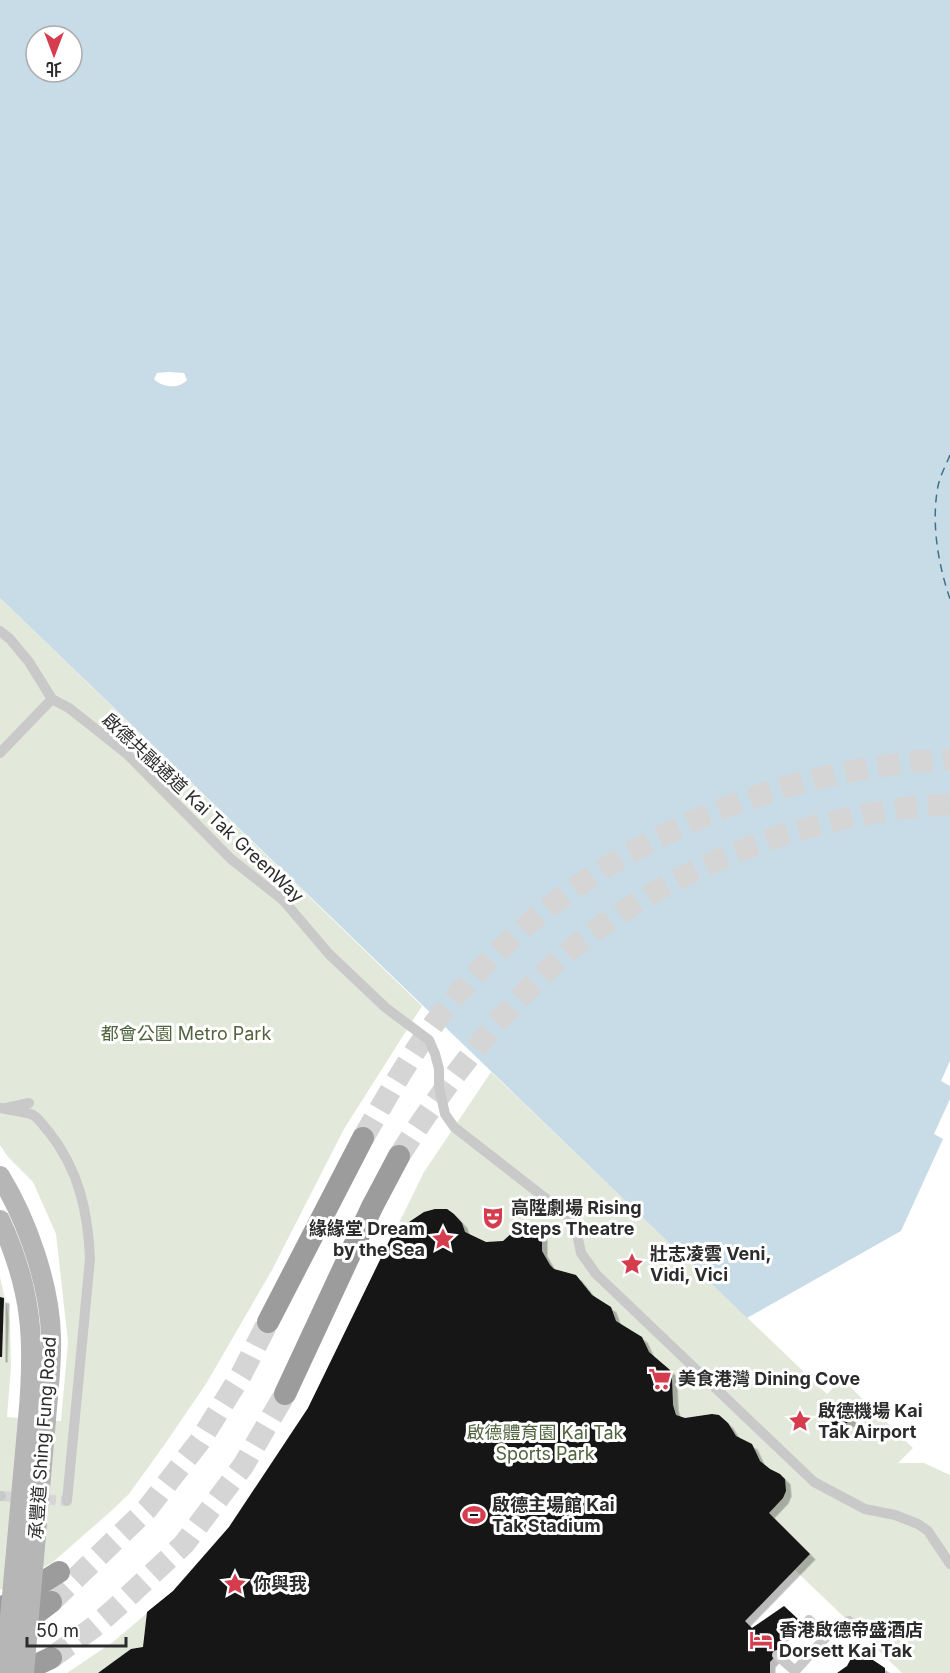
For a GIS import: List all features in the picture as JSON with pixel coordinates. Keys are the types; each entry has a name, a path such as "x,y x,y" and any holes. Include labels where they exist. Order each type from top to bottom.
{"highway":[{"path":"268,1322 363,1138"},
{"path":"285,1394 372,1207 399,1156"},
{"path":"0,1609 59,1572"},
{"path":"0,1625 51,1602 0,1635"},
{"path":"19,1673 51,1658"}],"main road":[{"name":"承豐道 Shing Fung Road","path":"0,1176 27,1232 44,1285 51,1335 37,1419 5,1673"},
{"name":"承豐道 Shing Fung Road","path":"0,1220 21,1270 29,1308 37,1419 24,1673"}],"street":[{"name":"啟德共融通道 Kai Tak GreenWay","path":"0,631 10,639 29,662 52,699 69,708 127,754 231,859 283,900 329,954 386,1008 429,1040 439,1069 439,1087 445,1114 454,1127 558,1208 575,1224 581,1253 596,1274 814,1482 866,1509 895,1515 918,1524 932,1536 950,1564"},
{"path":"0,753 52,699"},
{"path":"1,1109 29,1103"},
{"path":"1,1109 35,1116 56,1141 71,1168 82,1196 88,1224 90,1258 67,1501"},
{"path":"809,1620 826,1636"},
{"path":"777,1655 795,1672 826,1636 849,1621"}],"green space":[{"name":"都會公園 Metro Park","path":"0,598 422,1006 344,1129 272,1270 206,1384 129,1494 53,1562 0,1590 0,1277 10,1322 11,1367 7,1417 61,1421 68,1342 56,1234 33,1182 8,1157 0,1145"},
{"name":"啟德體育園 Kai Tak Sports Park","path":"491,1072 827,1394 842,1379 913,1448 898,1463 924,1463 950,1475 950,1673 902,1673 795,1570 738,1629 738,1673 67,1673 113,1642 173,1591 229,1527 308,1408 424,1172"}],"water":[{"path":"0,0 950,0 950,1061 941,1081 950,1086 950,1099 934,1134 943,1139 901,1231 747,1318 0,598","holes":["157,373 184,373 187,380 180,385 162,384 154,379"]}],"building":[{"name":"啟德體育園 Kai Tak Sports Park","path":"447,1209 462,1223 465,1232 486,1242 503,1241 523,1223 536,1226 542,1235 542,1251 550,1265 554,1269 576,1275 592,1295 611,1307 616,1321 642,1337 649,1352 670,1370 676,1415 685,1418 719,1415 728,1423 736,1436 752,1444 760,1461 785,1479 786,1491 783,1498 769,1513 810,1554 745,1621 752,1628 784,1606 798,1619 781,1637 788,1643 770,1662 770,1673 98,1673 131,1649 143,1647 147,1612 173,1591 229,1527 308,1408 395,1229 424,1212"},
{"path":"0,1297 4,1298 2,1357 0,1357"},
{"path":"847,1412 852,1419 834,1432 829,1424"},
{"path":"864,1648 867,1656 885,1668 885,1673 837,1673 847,1666 855,1651"}],"ferry route":[{"path":"950,455 939,482 935,514 939,558 950,599"}],"tunnel":[{"path":"363,1138 422,1041 464,987 512,938 566,895 623,857 684,825 748,799 814,779 882,766 950,759"},
{"path":"399,1156 462,1067 514,1004 575,946 622,912 672,882 725,857 780,836 837,820 893,810 950,804"},
{"path":"51,1602 147,1509 200,1441 241,1375 268,1322"},
{"path":"51,1658 94,1627 184,1544 243,1466 285,1394"},
{"path":"1,1496 67,1501"}],"place":[{"name":"高陞劇場 Rising Steps Theatre","path":"493,1218"},
{"name":"緣緣堂 Dream by the Sea","path":"443,1239"},
{"name":"壯志凌雲 Veni, Vidi, Vici","path":"632,1264"},
{"name":"美食港灣 Dining Cove","path":"660,1379"},
{"name":"啟德機場 Kai Tak Airport","path":"800,1421"},
{"name":"啟德主場館 Kai Tak Stadium","path":"474,1515"},
{"name":"你與我","path":"235,1584"},
{"name":"香港啟德帝盛酒店 Dorsett Kai Tak","path":"761,1640"}]}
